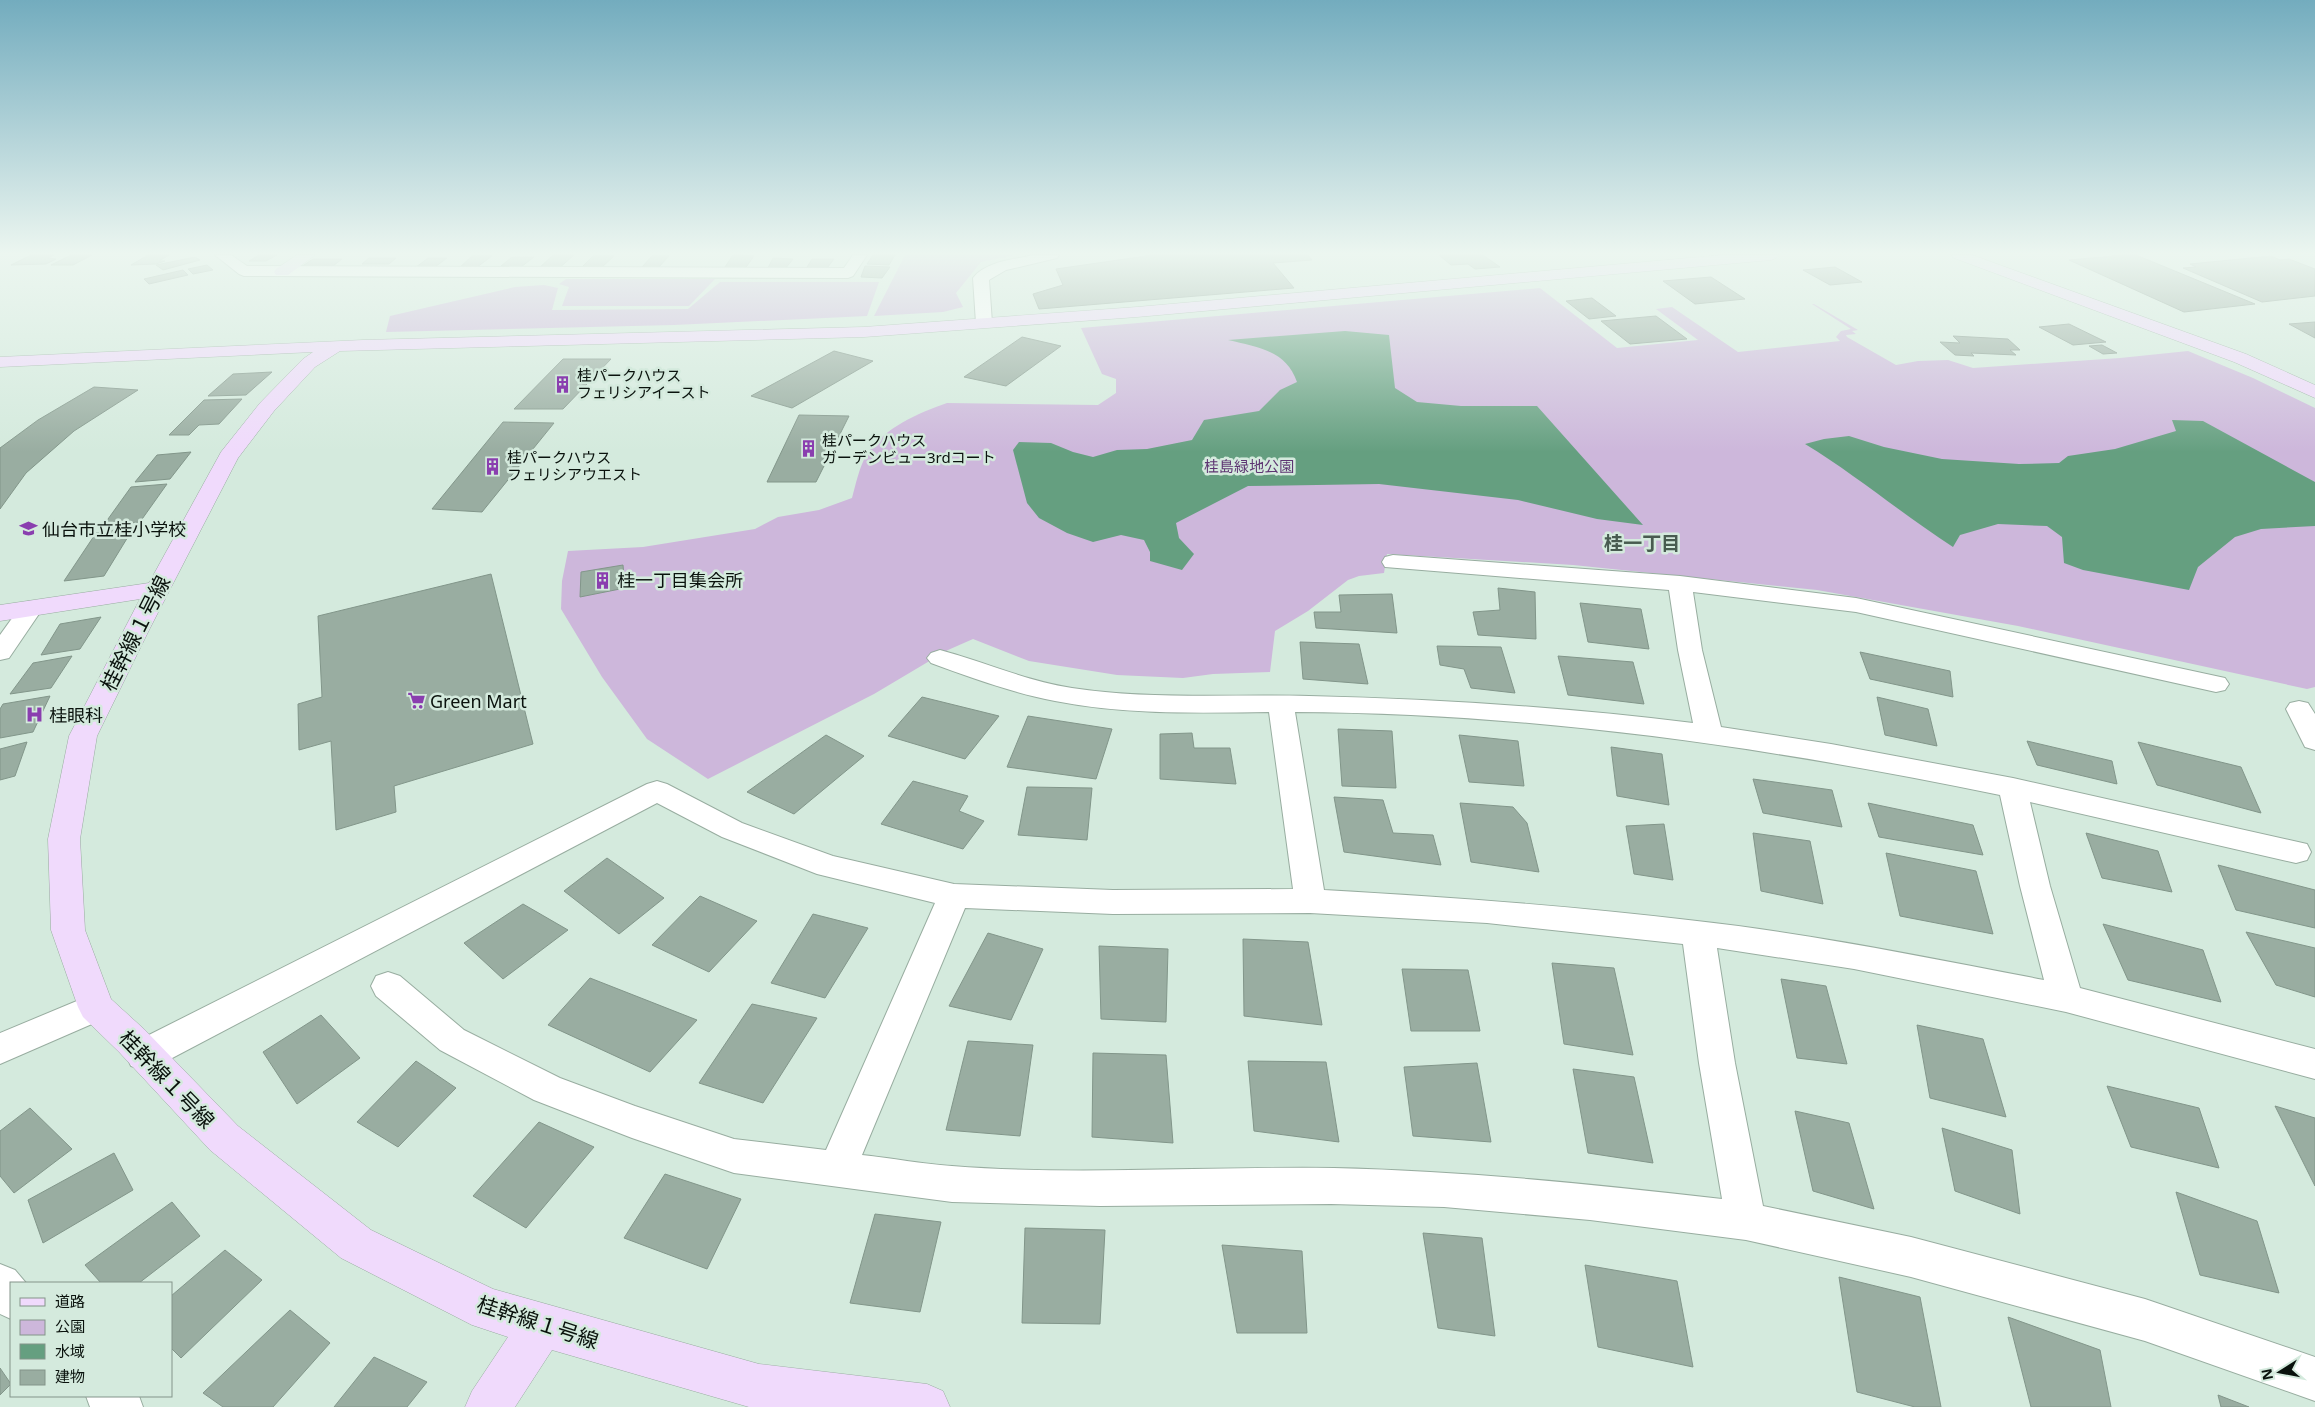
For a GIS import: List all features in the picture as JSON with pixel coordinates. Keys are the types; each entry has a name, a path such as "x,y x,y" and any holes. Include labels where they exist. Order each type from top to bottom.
{"street":[{"path":"0,362 336,346 864,332 1016,321"},
{"path":"2138,321 2240,358 2314,390"},
{"name":"桂幹線１号線","path":"336,346 309,363 267,407 228,456 157,589 83,736 64,839 68,930 96,1007 224,1138 356,1244 488,1309 759,1388 927,1407"},
{"path":"1393,562 1680,583 1856,605 2216,684"},
{"path":"1680,583 1690,650 1708,734"},
{"path":"0,613 157,589"},
{"path":"0,653 31,608"},
{"path":"940,658 999,680 1071,696 1135,703 1280,704 1476,711 1550,716 1708,734 1880,762 2013,788 2296,852"},
{"path":"1280,704 1310,901"},
{"path":"2300,709 2315,741"},
{"path":"2013,788 2035,886 2066,998"},
{"path":"144,1055 657,791 732,830 828,866 954,896 1113,902 1310,901 1487,911 1698,933 1854,956 2066,998 2315,1064"},
{"path":"837,1168 954,896"},
{"path":"1698,933 1717,1063 1746,1221"},
{"path":"388,986 452,1040 548,1089 632,1122 734,1156 952,1184 1100,1188 1331,1186 1444,1189 1590,1202 1746,1221 1911,1257 2136,1318 2315,1379"},
{"path":"0,1048 96,1007"},
{"path":"0,1284 10,1297"},
{"path":"488,1407 542,1325"},
{"path":"109,1397 121,1407"}],"green space":[{"path":"389,321 767,321 674,325 386,332"},
{"name":"桂島緑地公園","path":"1165,321 1582,321 1617,348 1698,340 1672,321 1692,321 1738,352 1840,341 1836,337 1841,331 1851,329 1838,321 1842,321 1858,330 1852,331 1856,334 1846,335 1847,337 1896,365 1918,361 1948,360 1973,368 2120,358 2188,351 2253,378 2315,408 2315,687 2307,689 2018,626 1817,590 1573,565 1387,554 1384,573 1359,576 1348,580 1308,611 1275,631 1270,672 1213,674 1183,678 1117,675 1029,661 973,639 948,650 874,694 708,779 647,739 602,677 561,609 562,581 568,551 643,547 755,529 778,517 819,510 852,498 862,464 867,454 883,436 902,422 947,403 1098,405 1116,393 1116,379 1102,374 1081,328"}],"water":[{"path":"1345,331 1389,335 1395,388 1417,402 1461,406 1537,406 1643,525 1597,519 1518,500 1379,484 1248,486 1176,523 1179,538 1194,554 1182,570 1150,561 1150,552 1144,540 1121,535 1093,542 1067,533 1039,518 1027,503 1013,450 1019,442 1051,443 1073,452 1093,457 1117,450 1147,449 1192,440 1204,420 1259,411 1280,390 1297,382 1292,371 1278,356 1260,348 1228,340"},
{"path":"2172,420 2203,421 2315,482 2315,526 2261,529 2235,537 2198,567 2189,590 2083,570 2064,563 2062,537 2047,526 1998,524 1960,535 1953,547 1805,444 1824,439 1849,436 1884,447 1942,459 2019,464 2059,463 2068,456 2115,449 2176,431"}],"building":[{"path":"1601,321 1662,321 1687,339 1630,344"},
{"path":"2315,322 2315,338 2289,324"},
{"path":"2069,324 2106,342 2073,345 2039,327"},
{"path":"1953,336 2008,339 2020,350 2010,350 2016,355 1971,353 1974,356 1955,355 1940,342 1960,343"},
{"path":"1022,337 1061,346 1006,386 964,377"},
{"path":"2102,345 2117,353 2103,354 2089,346"},
{"path":"834,351 873,361 792,408 751,396"},
{"name":"桂パークハウス フェリシアイースト","path":"563,359 611,359 563,409 514,409"},
{"path":"272,372 246,395 208,396 233,374"},
{"path":"94,387 138,390 74,431 26,473 0,509 0,448 38,420"},
{"path":"242,399 219,424 199,425 189,435 169,435 204,400"},
{"name":"桂パークハウス ガーデンビュー3rdコート","path":"799,415 849,416 816,482 767,482"},
{"name":"桂パークハウス フェリシアウエスト","path":"503,422 554,423 482,512 432,509"},
{"path":"191,452 170,479 135,482 157,455"},
{"path":"167,484 140,522 103,526 131,487"},
{"path":"134,527 104,576 64,581 96,533"},
{"name":"桂一丁目集会所","path":"623,565 625,588 580,597 581,572"},
{"name":"Green Mart","path":"491,574 533,744 394,786 396,812 336,830 331,741 299,750 298,704 322,697 318,616"},
{"path":"1498,588 1535,592 1536,639 1478,635 1473,612 1500,610"},
{"path":"1392,594 1397,633 1316,628 1314,612 1341,612 1339,595"},
{"path":"1580,603 1641,609 1649,649 1588,642"},
{"path":"101,617 80,649 41,655 60,624"},
{"path":"1300,642 1359,644 1368,684 1303,679"},
{"path":"1437,646 1501,647 1515,693 1471,688 1464,669 1440,665"},
{"path":"1860,652 1950,671 1953,697 1870,679"},
{"path":"72,656 51,688 10,694 33,663"},
{"path":"1558,656 1633,662 1644,704 1568,695"},
{"path":"50,696 33,732 0,738 0,709 3,704"},
{"path":"922,697 999,716 965,759 888,736"},
{"path":"1877,697 1928,709 1937,746 1885,735"},
{"path":"1028,716 1112,729 1096,779 1007,767"},
{"path":"1338,729 1392,731 1396,788 1342,786"},
{"path":"1192,733 1194,748 1230,748 1236,784 1160,779 1160,734"},
{"path":"826,735 864,756 794,814 747,792"},
{"path":"1459,735 1518,741 1524,786 1469,782"},
{"path":"2027,741 2112,761 2117,784 2037,765"},
{"path":"27,742 15,776 0,780 0,749"},
{"path":"2138,742 2241,767 2261,813 2157,785"},
{"path":"1611,747 1662,754 1669,805 1617,796"},
{"path":"1753,779 1832,790 1842,827 1763,813"},
{"path":"913,781 968,796 959,811 984,821 963,849 881,824"},
{"path":"1027,787 1092,788 1087,840 1018,835"},
{"path":"1334,797 1383,800 1393,833 1433,835 1441,865 1344,852"},
{"path":"1460,803 1513,807 1527,823 1539,872 1471,862"},
{"path":"1868,803 1973,825 1983,855 1879,837"},
{"path":"1664,824 1673,880 1634,874 1626,826"},
{"path":"1753,833 1810,841 1823,904 1761,891"},
{"path":"2086,833 2158,851 2172,892 2102,878"},
{"path":"1886,853 1976,871 1993,934 1900,916"},
{"path":"607,858 664,898 619,934 564,891"},
{"path":"2218,865 2315,890 2315,928 2236,910"},
{"path":"700,896 757,921 709,972 652,945"},
{"path":"523,904 568,930 503,979 464,943"},
{"path":"813,914 868,928 825,998 771,983"},
{"path":"2103,924 2203,950 2221,1002 2128,980"},
{"path":"2246,932 2315,948 2315,997 2276,985"},
{"path":"988,933 1043,949 1011,1020 949,1006"},
{"path":"1243,939 1308,942 1322,1025 1244,1016"},
{"path":"1099,946 1168,949 1166,1022 1101,1019"},
{"path":"1552,963 1614,968 1633,1055 1564,1044"},
{"path":"1402,969 1468,970 1480,1031 1411,1031"},
{"path":"590,978 697,1020 650,1072 548,1025"},
{"path":"1781,979 1826,986 1847,1064 1797,1058"},
{"path":"752,1004 817,1018 763,1103 699,1083"},
{"path":"321,1015 360,1058 297,1104 263,1052"},
{"path":"1917,1025 1983,1039 2006,1117 1930,1098"},
{"path":"968,1041 1033,1045 1020,1136 946,1130"},
{"path":"1093,1053 1166,1055 1173,1143 1092,1137"},
{"path":"416,1061 456,1088 398,1147 357,1122"},
{"path":"1248,1061 1326,1062 1339,1142 1254,1131"},
{"path":"1477,1063 1491,1142 1413,1136 1404,1067"},
{"path":"1573,1069 1634,1077 1653,1163 1588,1153"},
{"path":"2107,1086 2199,1108 2219,1168 2131,1147"},
{"path":"2275,1106 2315,1118 2315,1186"},
{"path":"30,1108 72,1149 14,1193 0,1176 0,1131"},
{"path":"1795,1111 1849,1123 1874,1209 1813,1191"},
{"path":"539,1122 594,1147 526,1228 473,1196"},
{"path":"1942,1128 2012,1150 2020,1214 1955,1191"},
{"path":"114,1153 133,1190 43,1243 28,1200"},
{"path":"665,1174 741,1199 707,1269 624,1238"},
{"path":"2176,1192 2257,1221 2279,1293 2200,1275"},
{"path":"172,1202 200,1236 140,1282 100,1282 85,1265"},
{"path":"875,1214 941,1222 920,1312 850,1303"},
{"path":"1025,1228 1105,1230 1100,1324 1022,1323"},
{"path":"1423,1233 1482,1238 1495,1336 1438,1328"},
{"path":"1222,1245 1302,1251 1307,1333 1237,1333"},
{"path":"225,1250 262,1280 181,1358 172,1349 172,1295"},
{"path":"1585,1265 1677,1281 1693,1367 1598,1347"},
{"path":"1839,1277 1920,1297 1941,1407 1915,1407 1857,1392"},
{"path":"290,1310 330,1343 273,1407 223,1407 203,1393"},
{"path":"2008,1317 2100,1350 2111,1407 2031,1407"},
{"path":"374,1357 427,1382 407,1407 334,1407"},
{"path":"0,1368 10,1385 0,1395"},
{"path":"2218,1395 2249,1407 2221,1407"}],"place":[{"name":"桂パークハウス フェリシアイースト","path":"563,384"},
{"name":"桂パークハウス ガーデンビュー3rdコート","path":"808,449"},
{"name":"桂パークハウス フェリシアウエスト","path":"493,466"},
{"name":"仙台市立桂小学校","path":"28,529"},
{"name":"桂一丁目集会所","path":"603,580"},
{"name":"Green Mart","path":"416,701"},
{"name":"桂眼科","path":"35,715"}],"district":[{"name":"桂一丁目","path":"1642,543"}]}
